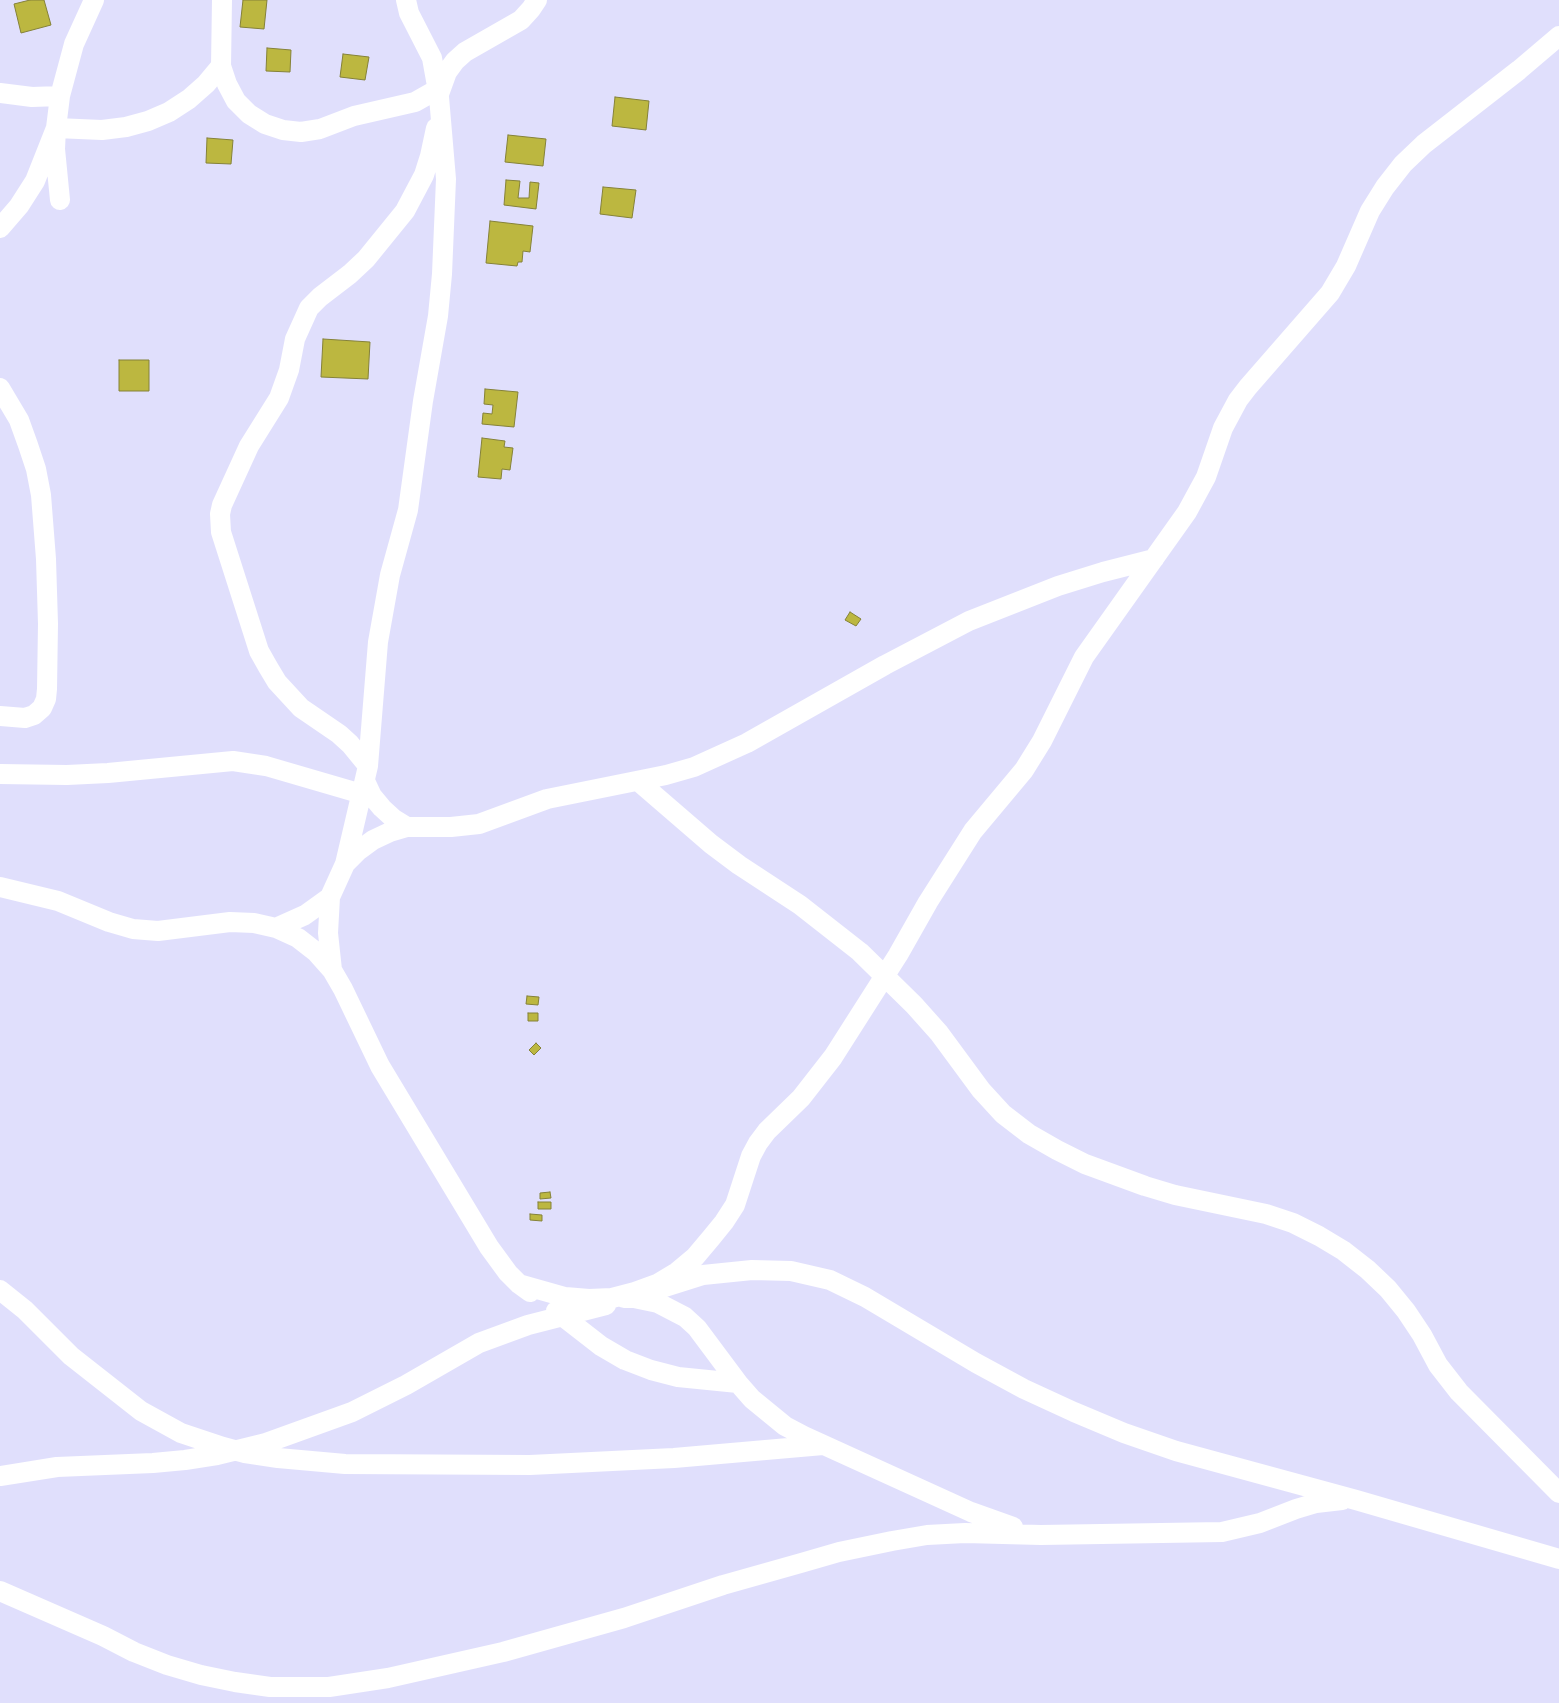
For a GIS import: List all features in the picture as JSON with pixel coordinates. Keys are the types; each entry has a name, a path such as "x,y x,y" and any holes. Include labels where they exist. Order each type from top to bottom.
{"street":[{"path":"60,200 56,175 56,128 60,96 74,44 94,0"},
{"path":"222,0 221,66 227,84 236,101 249,114 265,124 283,130 301,132 320,129 354,116 415,102 438,93"},
{"path":"332,970 328,933 330,897 345,864 365,780 379,633 390,575 408,510 423,401 438,316 444,242 446,179 438,93 432,58 409,13 406,0"},
{"path":"407,827 394,819 372,796 344,739 315,719 289,695 259,652 221,532 220,514 222,504 250,446 279,398 289,370 295,339 309,308 366,259 393,228 415,194 424,175 433,143 438,117 438,93 447,72 465,52 521,20 537,0"},
{"path":"612,1298 657,1284 677,1272 695,1257 724,1222 735,1204 751,1156 758,1143 767,1131 800,1098 833,1057 885,976 968,838 1024,770 1042,741 1084,657 1176,529 1197,495 1213,459 1223,428 1238,400 1330,294 1346,266 1370,210 1385,186 1403,164 1424,144 1519,70 1559,36"},
{"path":"56,128 102,130 126,127 148,121 169,112 189,99 206,84 221,66"},
{"path":"0,93 32,97 60,96"},
{"path":"0,228 19,206 35,181 56,128"},
{"path":"0,388 19,420 36,469 46,560 48,624 47,689 46,699 42,708 34,715 25,718 0,716"},
{"path":"345,864 373,840 407,827 479,824 547,798 638,781 694,767 747,743 885,665 970,621 1058,586 1154,559"},
{"path":"0,774 59,775 108,773 233,761 365,780"},
{"path":"638,781 711,844 830,928 885,976 939,1033 981,1090 1003,1114 1029,1134 1085,1164 1144,1186 1175,1195 1266,1214 1293,1223 1319,1236 1359,1263 1388,1289 1406,1311 1422,1335 1438,1365 1458,1392 1559,1493"},
{"path":"0,887 58,901 109,922 133,929 158,931 230,922 254,923 276,928 298,938 316,952 332,970 344,989 380,1066 402,1103 498,1260 519,1284 564,1316 601,1346 625,1360 651,1370 678,1377 738,1383"},
{"path":"276,928 304,915 330,897"},
{"path":"0,1476 57,1467 154,1463 236,1451 331,1421 386,1395 479,1343 528,1325 634,1298 680,1281 703,1275 727,1271 772,1269 830,1280 866,1297 976,1363 1024,1389 1124,1433 1176,1451 1356,1500 1559,1560"},
{"path":"519,1284 565,1297 589,1299 634,1298 658,1303 686,1317 752,1399 780,1421 804,1436 971,1512 1041,1535"},
{"path":"0,1290 25,1310 71,1356 142,1411 202,1441 236,1451 278,1458 336,1463 530,1466 665,1459 823,1445"},
{"path":"0,1591 103,1636 134,1652 167,1665 201,1675 270,1687 329,1687 388,1678 504,1652 624,1618 762,1574 839,1552 927,1535 965,1533 1041,1535 1222,1532 1260,1523 1316,1503 1356,1500"}],"building":[{"path":"30,0 44,0 51,25 21,33 14,4"},
{"path":"243,0 267,0 264,29 240,27"},
{"path":"267,48 291,50 290,72 266,71"},
{"path":"343,54 369,57 365,80 340,77"},
{"path":"615,97 649,101 646,130 612,126"},
{"path":"508,135 546,139 543,166 505,162"},
{"path":"207,138 233,140 231,164 206,163"},
{"path":"506,180 520,181 518,198 529,198 530,182 539,183 536,209 504,205"},
{"path":"603,187 636,190 632,218 600,214"},
{"path":"490,221 533,226 530,252 523,251 522,262 518,262 517,266 486,263"},
{"path":"323,339 370,342 368,379 321,377"},
{"path":"119,360 149,360 149,391 119,391"},
{"path":"485,389 518,392 514,427 482,424 483,413 492,414 493,405 484,404"},
{"path":"482,438 505,441 504,447 513,448 510,470 502,469 501,479 478,477"},
{"path":"850,612 861,619 856,626 845,620"},
{"path":"527,996 539,997 538,1005 526,1004"},
{"path":"528,1013 538,1013 538,1021 528,1021"},
{"path":"536,1043 541,1048 534,1055 529,1050"},
{"path":"550,1192 551,1198 540,1199 540,1193"},
{"path":"538,1202 551,1202 551,1209 538,1209"},
{"path":"530,1214 542,1215 542,1221 530,1220"}]}
